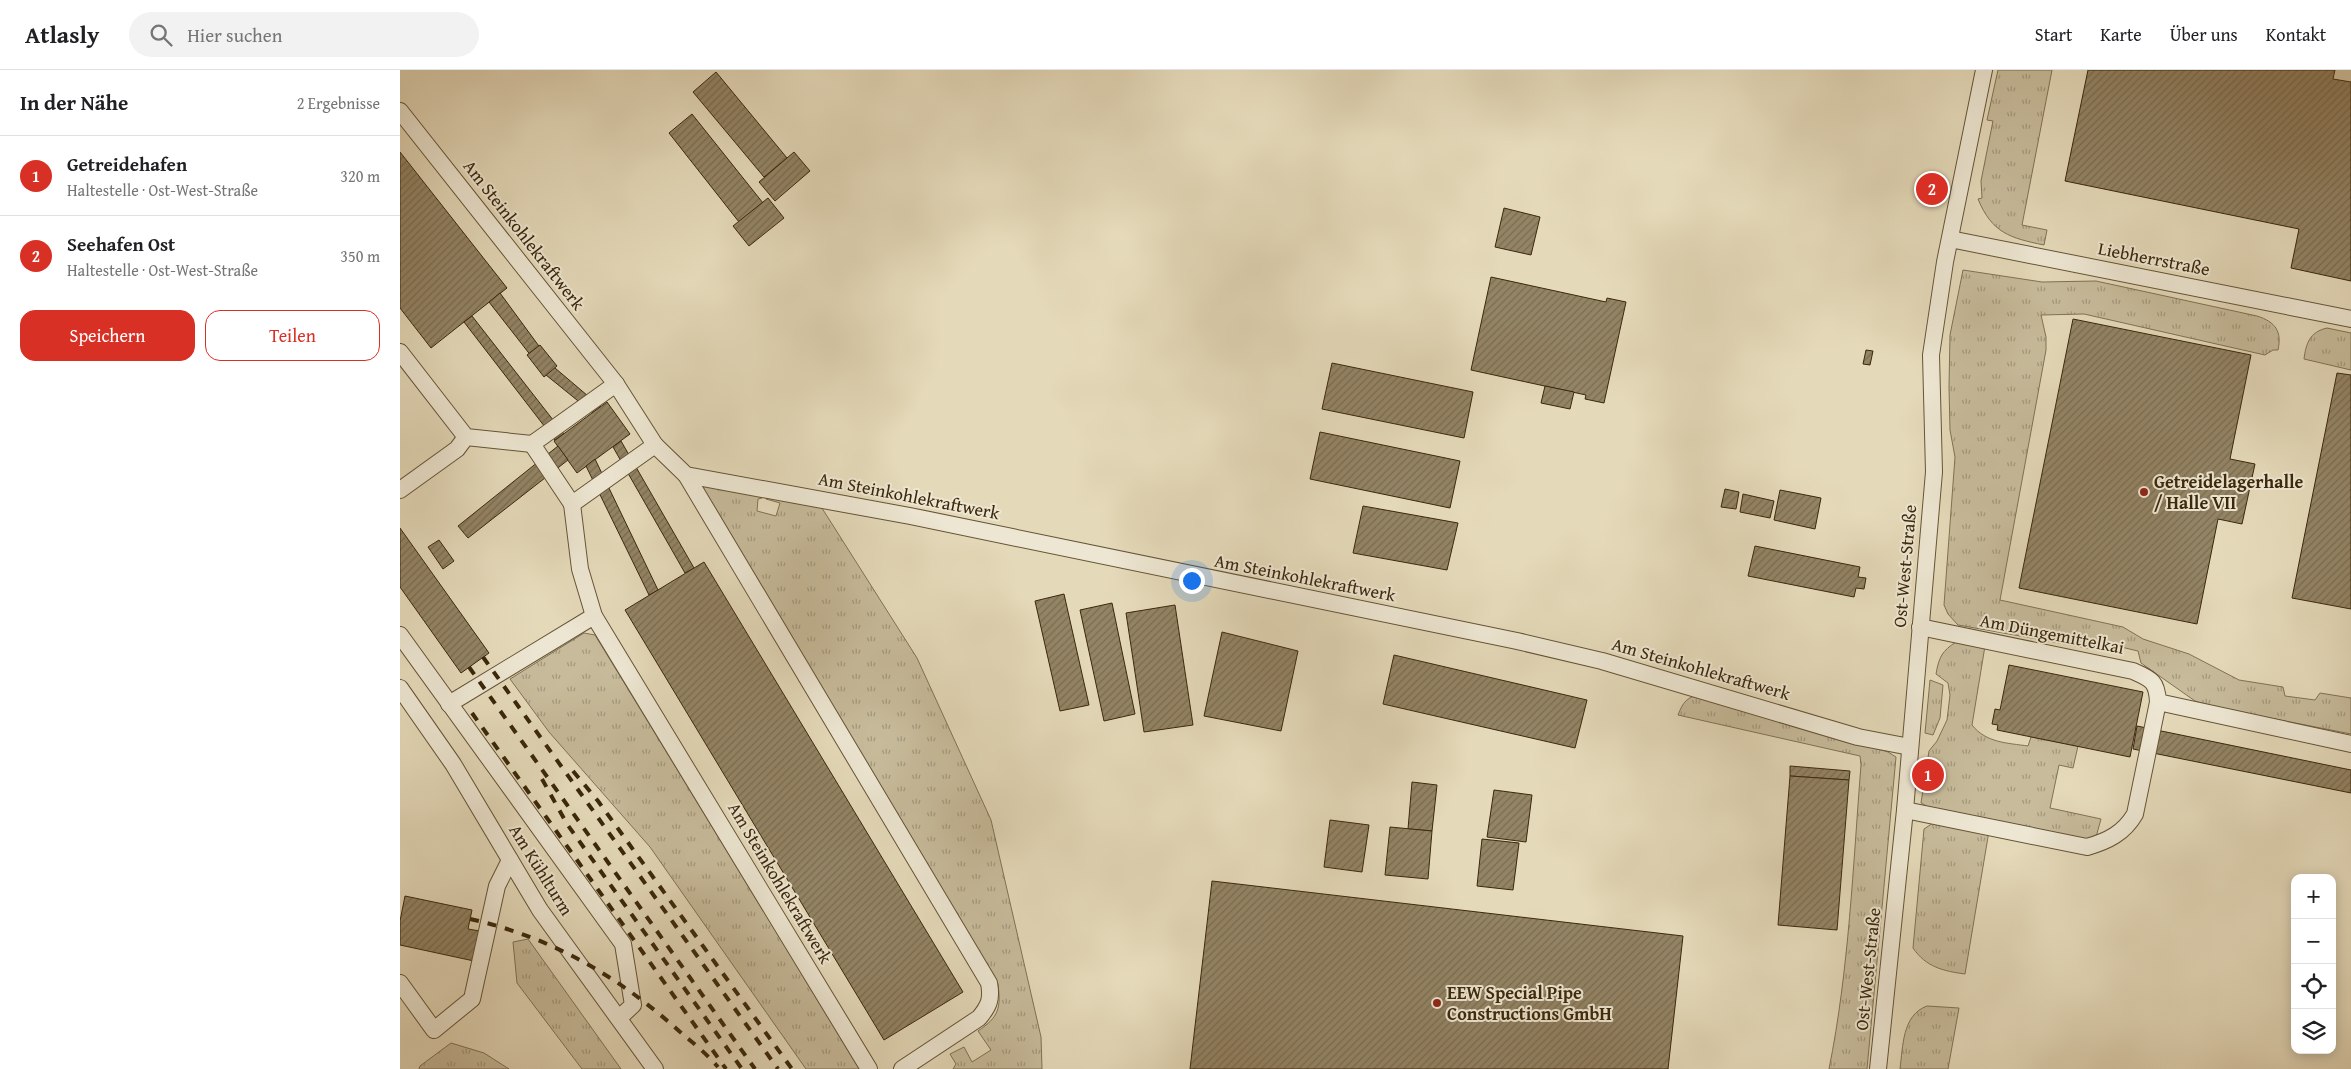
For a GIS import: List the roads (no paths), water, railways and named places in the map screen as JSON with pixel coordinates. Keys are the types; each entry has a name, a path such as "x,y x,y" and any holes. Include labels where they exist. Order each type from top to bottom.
{"street":[{"name":"Ost-West-Straße","path":"1878,1069 1905,810 1934,472 1931,355 1950,239 1984,70"},
{"name":"Am Steinkohlekraftwerk","path":"400,111 616,384 655,445 686,475 989,983 991,997 987,1008 979,1018 902,1069"},
{"name":"Liebherrstraße","path":"1950,239 2351,319"},
{"path":"400,352 466,437 532,444 616,384"},
{"path":"400,490 457,449 466,437"},
{"name":"Am Steinkohlekraftwerk","path":"532,444 572,504 580,569 594,616 869,1069"},
{"path":"572,504 655,445"},
{"name":"Am Steinkohlekraftwerk","path":"686,475 876,509 1517,640 1610,663 1858,737 1910,746"},
{"path":"449,704 594,616"},
{"name":"Am Düngemittelkai","path":"1905,810 2087,847 2106,841 2127,827 2135,814 2158,702 2157,689 2150,678 2133,671 1920,627"},
{"path":"400,635 623,944 633,1005 619,1018"},
{"name":"Am Kühlturm","path":"400,688 405,707 453,764 510,860 570,953 655,1069"},
{"path":"2158,702 2351,744"},
{"path":"400,983 434,1030 464,1008 472,999 497,886 510,860"}],"railway":[{"path":"483,657 778,1069"},
{"path":"469,667 755,1069"},
{"path":"472,713 726,1069"},
{"path":"573,771 598,801 792,1069"},
{"path":"542,779 567,824 742,1069"},
{"path":"470,919 528,936 582,961 607,976 656,1011 718,1067"}],"place":[{"name":"Seehafen Ost","path":"1932,189"},
{"name":"Getreidelagerhalle / Halle VII","path":"2144,492"},
{"name":"Getreidehafen","path":"1928,775"},
{"name":"EEW Special Pipe Constructions GmbH","path":"1437,1003"}]}
